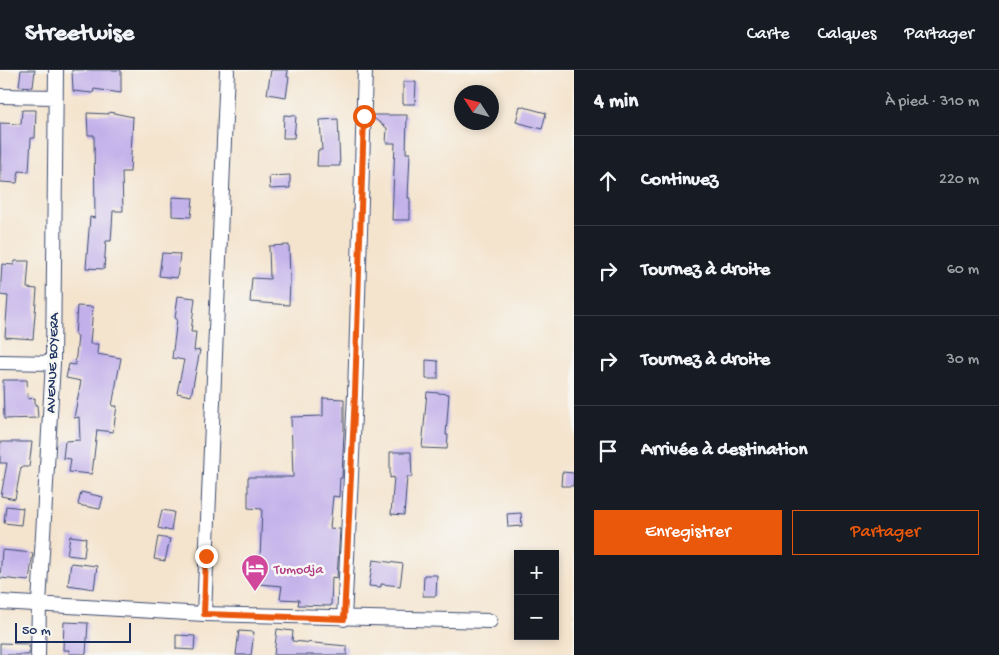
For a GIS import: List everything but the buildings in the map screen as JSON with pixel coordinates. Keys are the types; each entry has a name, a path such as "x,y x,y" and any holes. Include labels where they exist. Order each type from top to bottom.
{"street":[{"name":"AVENUE BOYERA","path":"38,655 39,604 53,363 56,70"},
{"path":"204,614 227,70"},
{"path":"344,619 355,394 365,70"},
{"path":"0,96 55,97"},
{"path":"0,362 53,363"},
{"path":"0,602 204,614 344,619 490,621"}],"place":[{"name":"Tumodja","path":"255,592"}],"route":[{"path":"206,556 204,614 344,619 355,394 364,116"}]}
